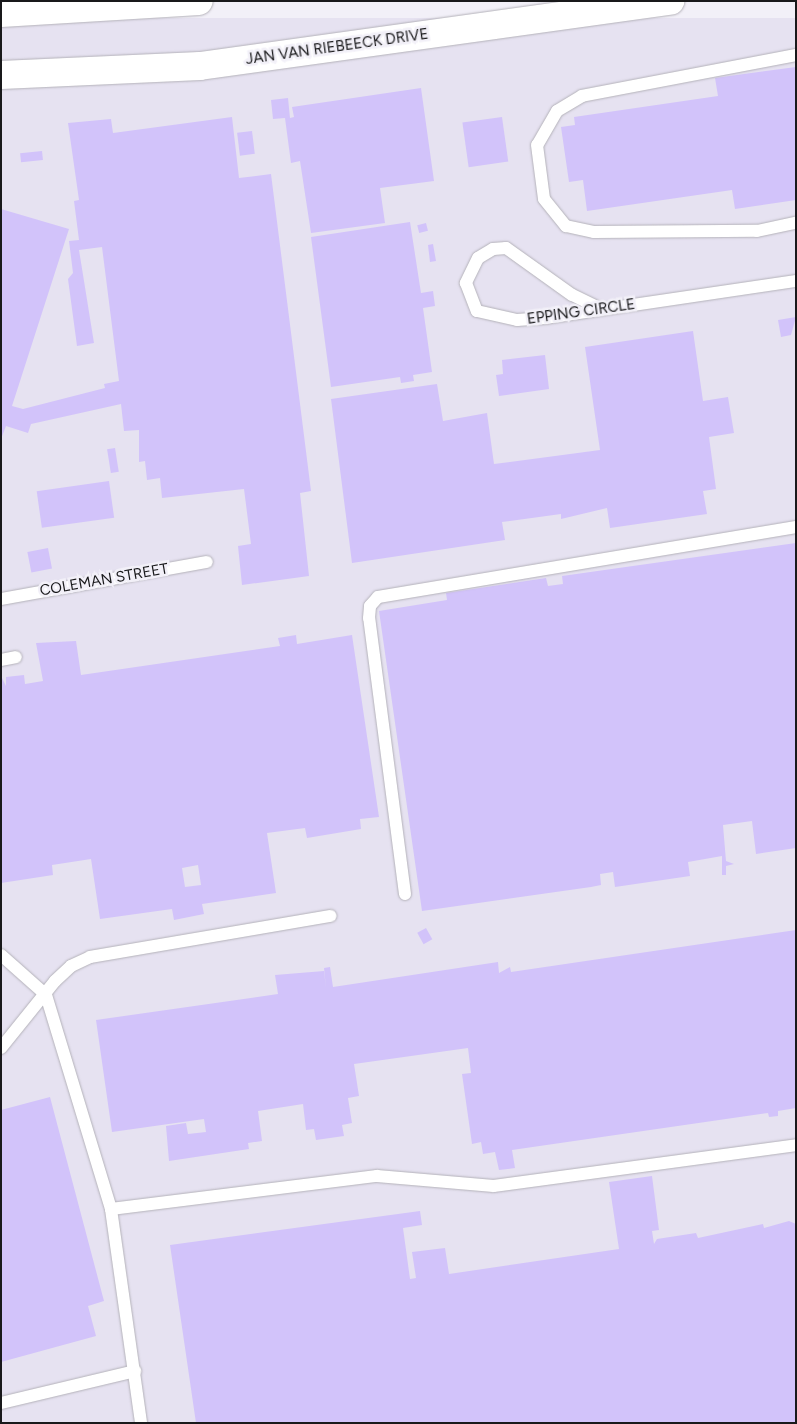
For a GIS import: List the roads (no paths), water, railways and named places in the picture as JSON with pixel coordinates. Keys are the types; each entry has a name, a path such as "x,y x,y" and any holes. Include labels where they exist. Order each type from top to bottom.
{"main road":[{"path":"1,13 199,1"},
{"name":"JAN VAN RIEBEECK DRIVE","path":"1,75 200,66 671,1"}],"lane":[{"path":"796,55 582,96 557,111 537,145 544,199 566,226 594,232 757,231 796,223"},
{"name":"EPPING CIRCLE","path":"601,309 572,295 512,251 499,248 478,258 466,283 472,306 502,319 545,318 796,281"},
{"path":"405,894 369,618 370,606 378,596 796,527"},
{"name":"COLEMAN STREET","path":"1,599 207,562"},
{"path":"1,660 16,657"},
{"path":"1,1048 71,966 114,950 331,916"},
{"path":"1,955 46,995 111,1209 141,1423"},
{"path":"111,1209 377,1176 494,1186 796,1144"},
{"path":"1,1403 135,1372"}]}
